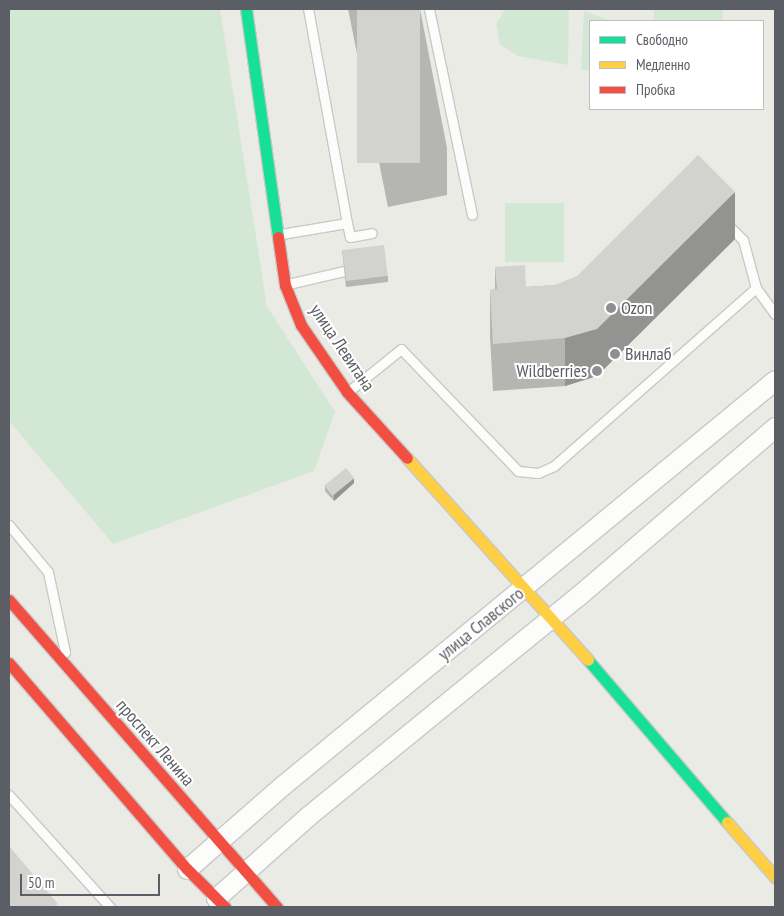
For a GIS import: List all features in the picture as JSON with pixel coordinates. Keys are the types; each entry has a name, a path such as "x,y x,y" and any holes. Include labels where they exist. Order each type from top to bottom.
{"street":[{"name":"улица Левитана","path":"246,9 285,285 301,325 347,392 550,616 775,877"},
{"name":"улица Славского","path":"187,869 217,840 775,380"},
{"path":"9,663 187,869 221,903 246,871 775,427"},
{"name":"проспект Ленина","path":"9,600 69,672 277,907"}],"lane":[{"path":"308,9 350,237 372,232"},
{"path":"428,9 472,215"},
{"path":"718,214 743,240 756,288 775,314"},
{"path":"279,234 347,223"},
{"path":"285,285 344,271"},
{"path":"347,392 401,349 518,471 538,473 554,466 756,288"},
{"path":"9,525 48,572 69,672"},
{"path":"9,795 110,907"}],"green space":[{"path":"9,9 220,9 267,306 335,412 314,471 113,544 9,421"},
{"path":"505,9 569,9 568,65 518,56 500,45 496,24"},
{"path":"654,9 723,9 723,20 654,20"},
{"path":"584,11 609,20 589,20 589,70 581,70"},
{"path":"505,203 564,203 564,262 505,262"}],"building":[{"path":"357,9 420,9 420,163 357,163"},
{"path":"698,155 735,192 597,329 565,338 493,344 490,290 497,289 495,267 525,265 526,287 555,285 577,276"},
{"path":"384,245 388,276 346,281 342,250"},
{"path":"346,468 354,478 332,496 324,486"},
{"path":"9,846 58,904 53,907 9,907"}],"traffic: fast":[{"path":"246,9 278,237"},
{"path":"588,660 727,822"}],"traffic: slow":[{"path":"407,458 588,660"},
{"path":"727,822 775,877"}],"traffic: jam":[{"path":"278,237 285,285 301,325 347,392 407,458"},
{"path":"9,600 277,907"},
{"path":"9,663 187,869 225,907"}],"place":[{"name":"Ozon","path":"611,308"},
{"name":"Винлаб","path":"615,354"},
{"name":"Wildberries","path":"597,371"}]}
